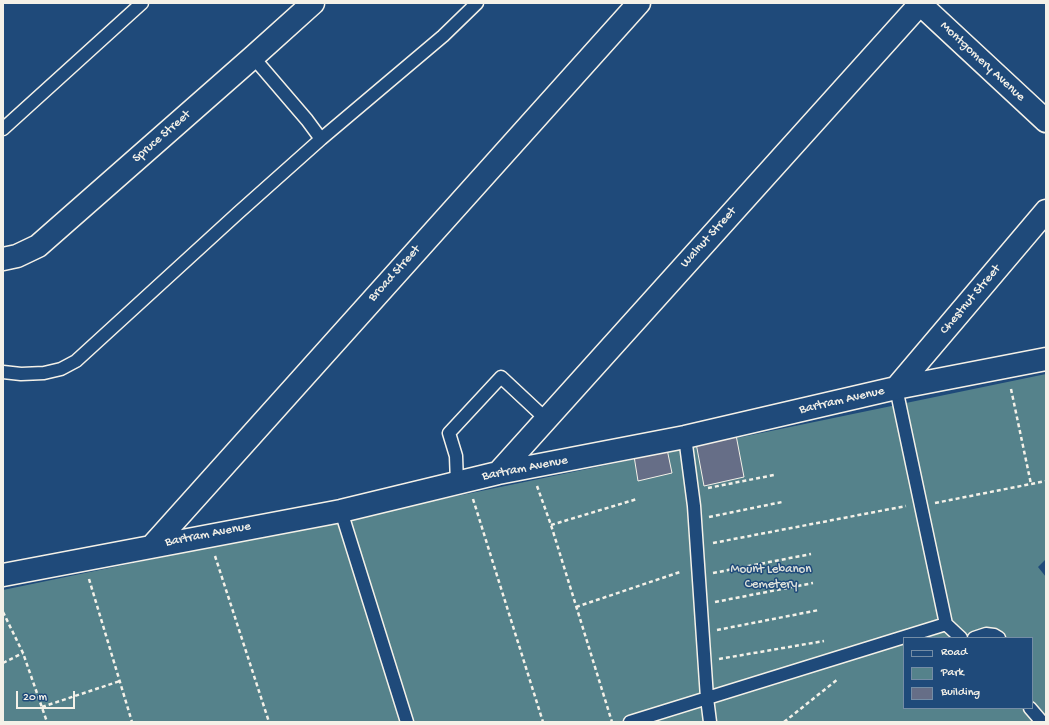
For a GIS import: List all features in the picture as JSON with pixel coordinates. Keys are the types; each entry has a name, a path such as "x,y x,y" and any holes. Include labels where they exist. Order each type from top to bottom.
{"street":[{"name":"Spruce Street","path":"3,259 17,256 38,246 313,3"},
{"name":"Montgomery Avenue","path":"920,3 1046,121"},
{"name":"Walnut Street","path":"498,474 920,3"},
{"name":"Broad Street","path":"152,546 636,4"},
{"name":"Chestnut Street","path":"896,388 1046,211"},
{"name":"Bartram Avenue","path":"3,575 464,489 498,474 685,437 896,388 1046,359"}],"lane":[{"path":"3,129 142,3"},
{"path":"3,372 21,374 44,373 61,369 76,361 238,213 321,139 443,36 477,3"},
{"path":"253,57 307,120 321,139"},
{"path":"464,489 449,433 501,377 546,419"},
{"path":"896,388 946,624 959,637"},
{"path":"685,437 695,520 707,698 710,722"},
{"path":"340,511 407,722"},
{"path":"904,637 946,624"},
{"path":"977,637 986,634 997,637"},
{"path":"630,722 903,637"},
{"path":"1031,709 1042,722"}],"path":[{"path":"1011,389 1031,484"},
{"path":"692,491 774,474"},
{"path":"697,546 1046,481"},
{"path":"536,482 551,525 612,722"},
{"path":"464,489 543,722"},
{"path":"551,525 637,499"},
{"path":"695,520 782,502"},
{"path":"699,576 811,554"},
{"path":"215,556 269,722"},
{"path":"576,607 680,572"},
{"path":"89,576 132,722"},
{"path":"701,605 813,583"},
{"path":"703,633 819,610"},
{"path":"3,612 23,653 47,722"},
{"path":"705,662 824,641"},
{"path":"3,663 23,653"},
{"path":"784,722 838,679"},
{"path":"42,707 120,681"}],"green space":[{"name":"Mount Lebanon Cemetery","path":"1046,374 1046,559 1038,567 1046,577 1046,722 3,722 3,590"}],"building":[{"path":"736,435 744,477 704,486 696,443"},
{"path":"667,449 672,473 638,481 634,456"}]}
